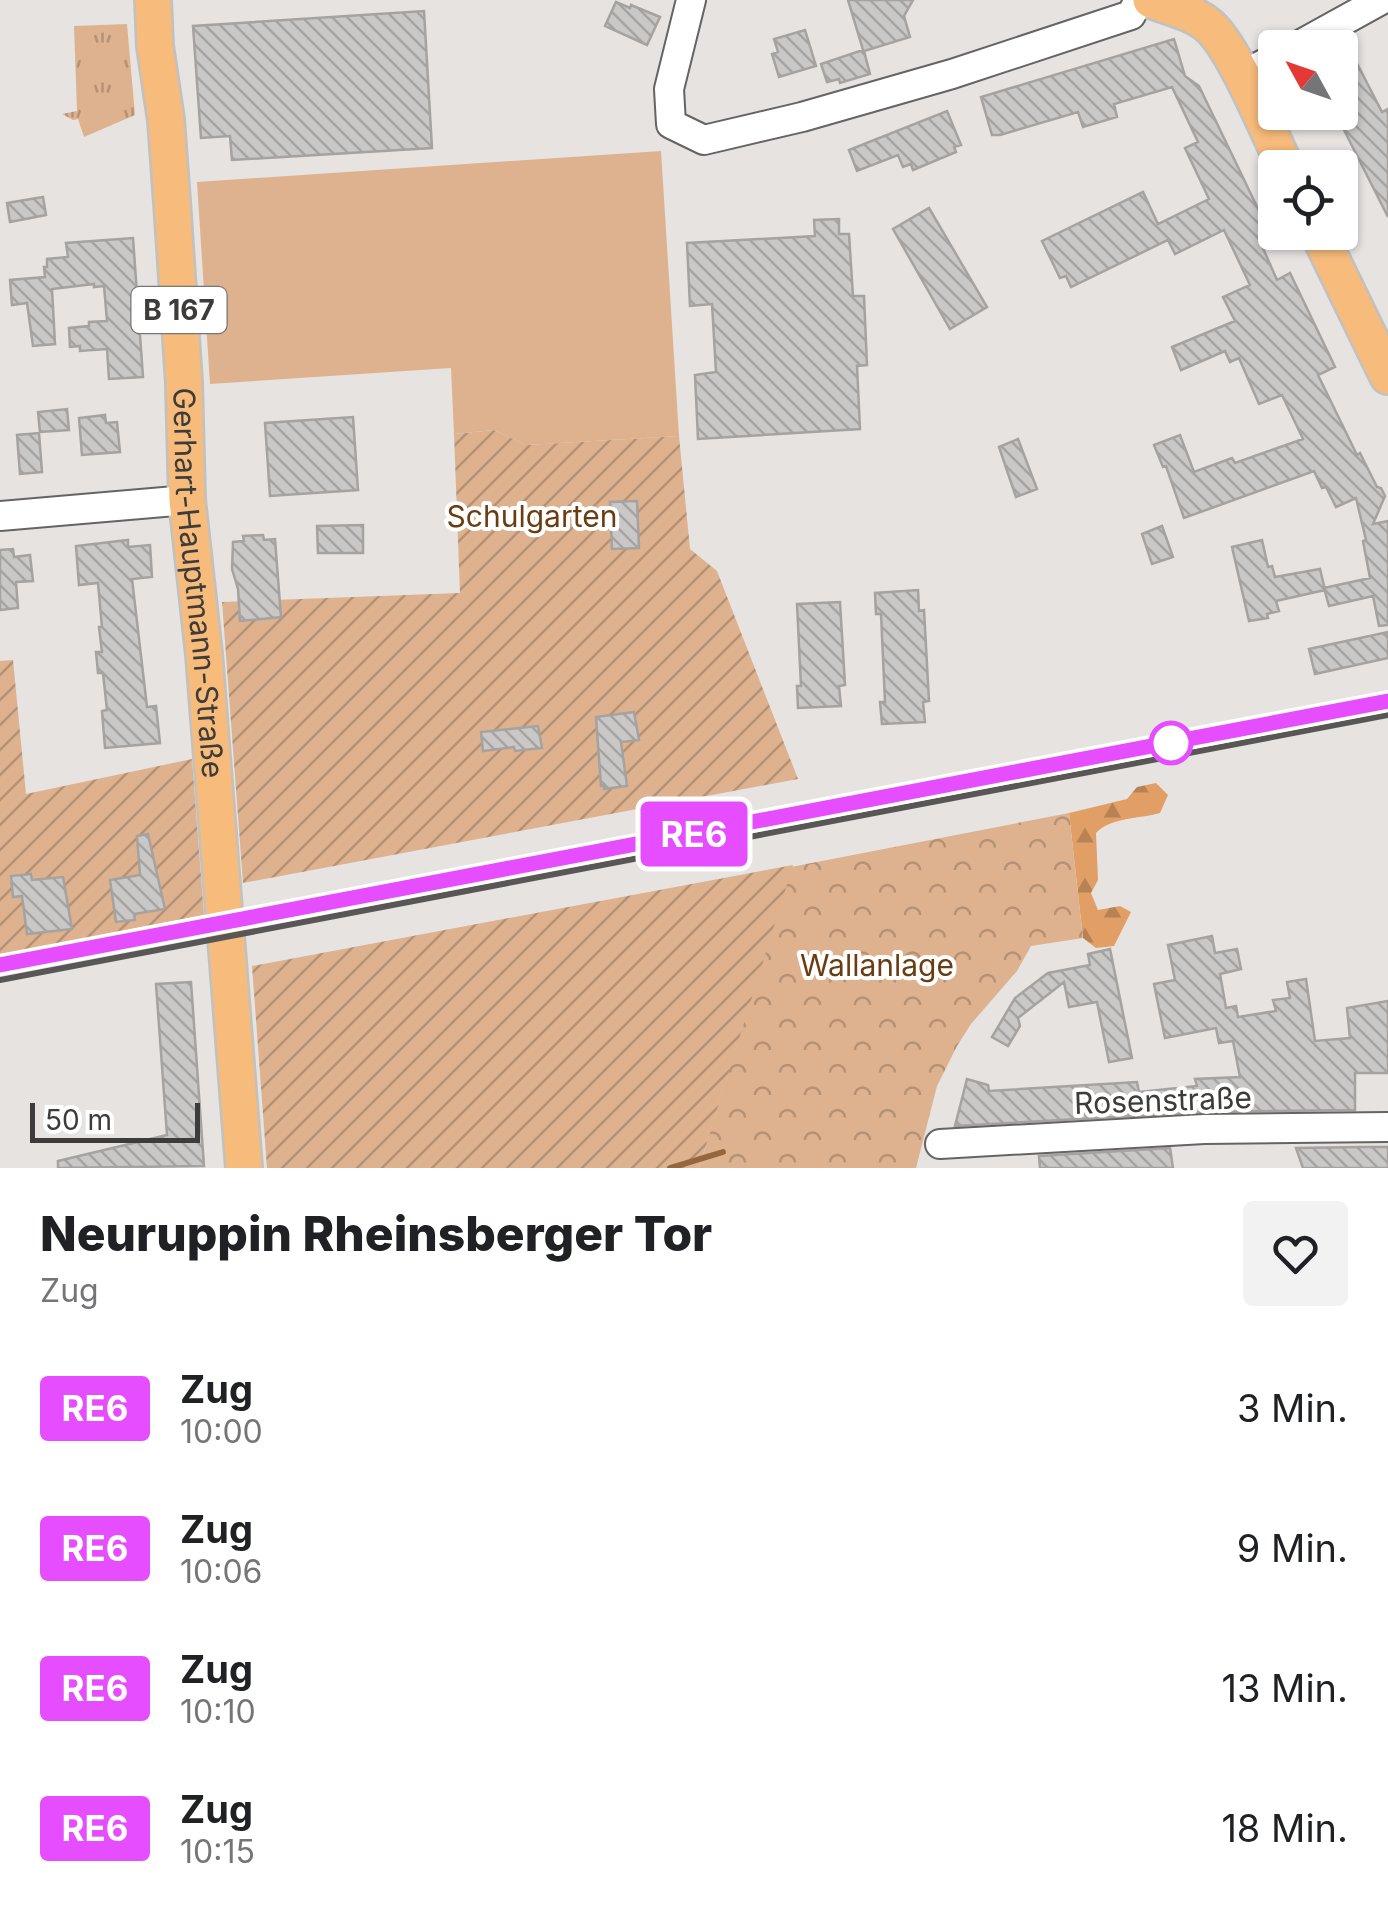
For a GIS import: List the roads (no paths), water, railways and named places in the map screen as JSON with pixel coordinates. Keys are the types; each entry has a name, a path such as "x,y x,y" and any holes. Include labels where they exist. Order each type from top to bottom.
{"main road":[{"name":"Gerhart-Hauptmann-Straße","path":"153,0 172,202 187,500 204,654 244,1168"},
{"path":"1151,0 1185,6 1216,33 1277,150"},
{"path":"1327,250 1388,376"}],"street":[{"path":"691,0 669,89 671,124 704,140 952,74 1131,15 1139,0"},
{"path":"1327,30 1381,0"},
{"path":"1241,76 1258,67"},
{"path":"0,516 187,500"},
{"name":"Rosenstraße","path":"940,1144 1204,1129 1388,1127"}],"waterway":[{"path":"670,1168 723,1152"}],"railway":[{"path":"0,980 1388,715"}],"train":[{"name":"RE6","path":"0,965 1388,701"}],"park label":[{"name":"Schulgarten","path":"532,516"},
{"name":"Wallanlage","path":"877,965"}]}
